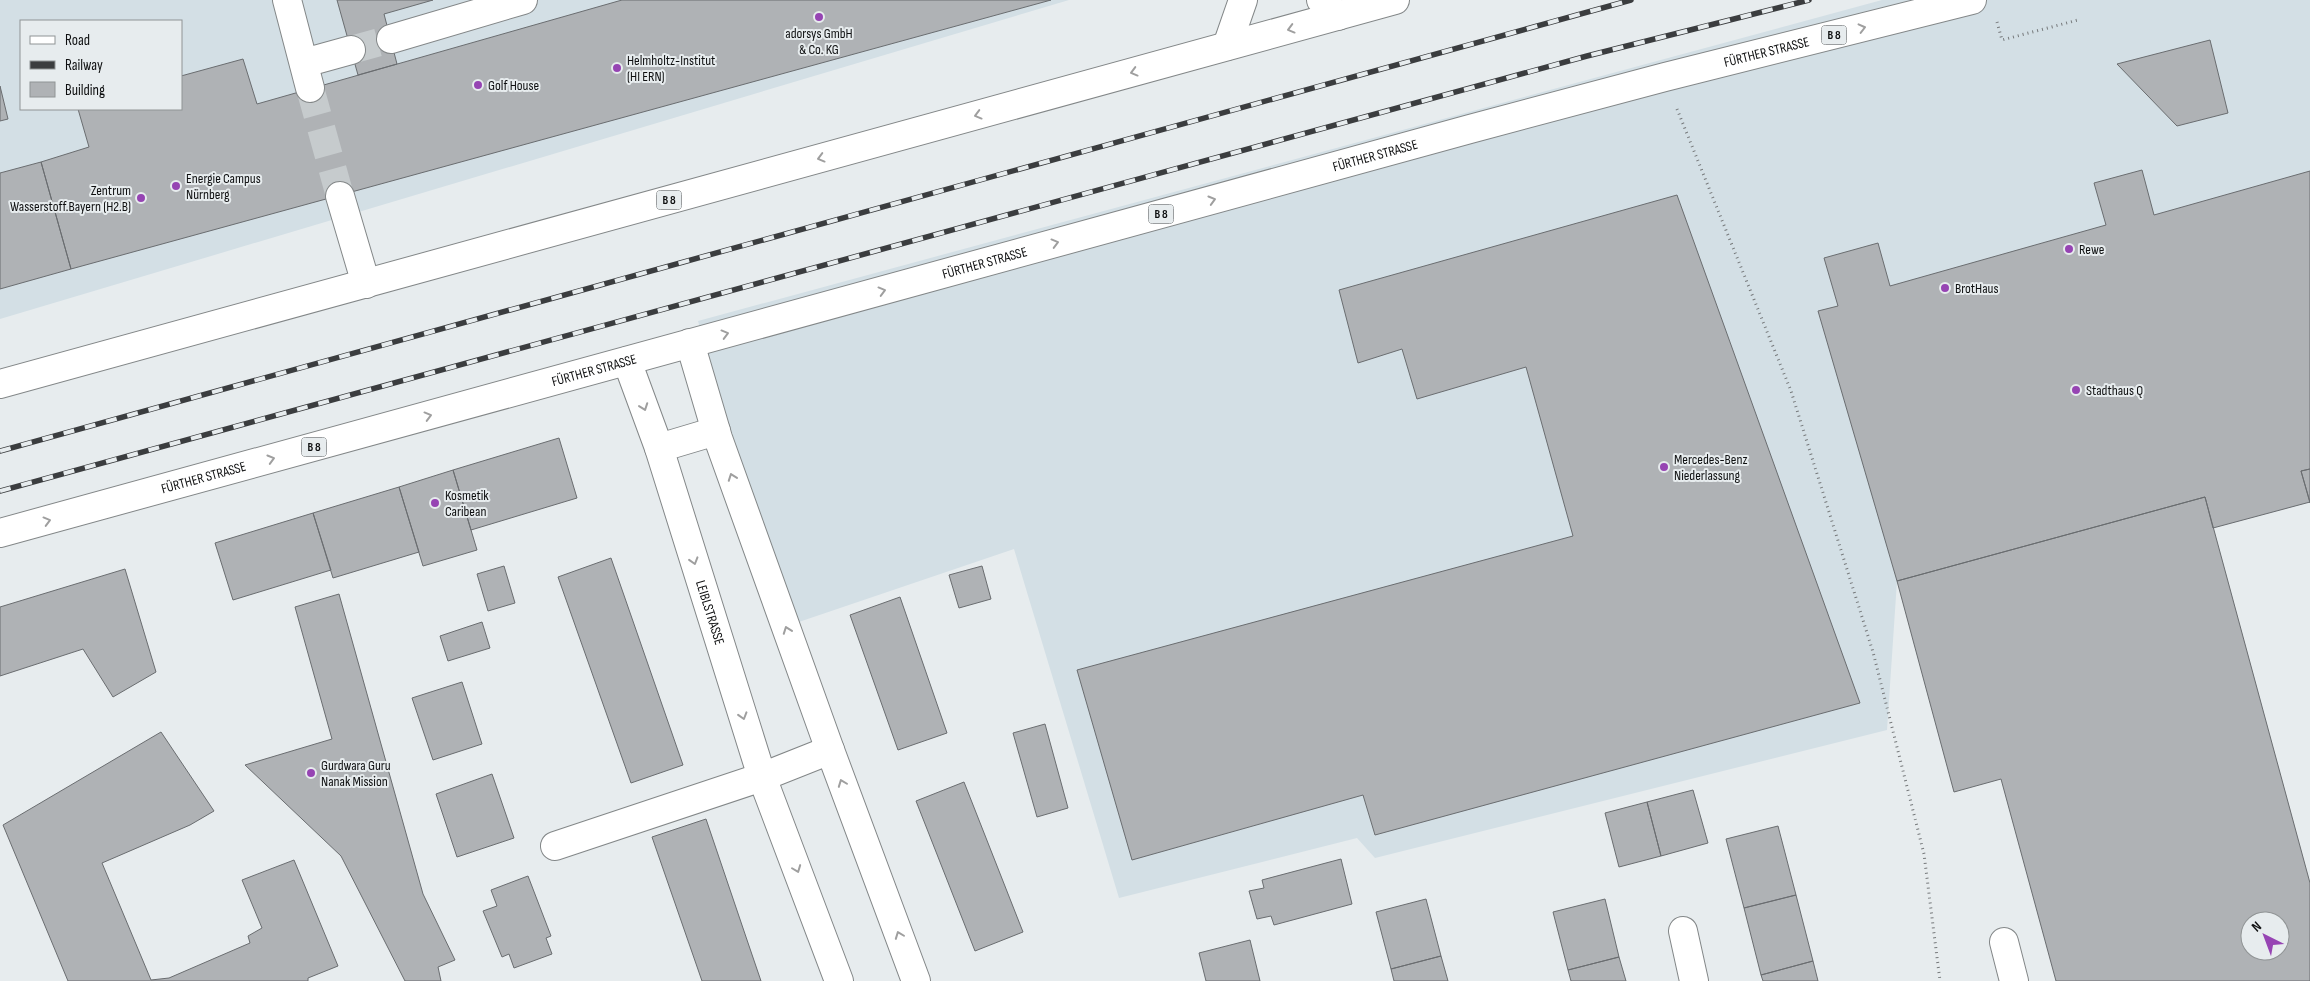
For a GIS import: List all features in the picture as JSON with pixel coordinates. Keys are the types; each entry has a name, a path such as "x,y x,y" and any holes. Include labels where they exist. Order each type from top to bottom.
{"main road":[{"path":"287,0 307,76 351,50"},
{"path":"391,39 523,0"},
{"path":"1227,46 1244,0"},
{"name":"B 8","path":"0,384 1227,46 1329,8 1395,0"},
{"name":"FÜRTHER STRASSE","path":"0,533 1664,77 1972,0"},
{"path":"340,196 366,284"},
{"path":"690,343 716,431 830,750 916,981"},
{"name":"LEIBLSTRASSE","path":"628,361 659,448 762,776 839,981"},
{"path":"659,448 716,431"},
{"path":"555,846 762,776 830,750"},
{"path":"1683,931 1694,981"},
{"path":"2004,942 2014,981"}],"path":[{"path":"1997,22 2002,40 2078,20"},
{"path":"1677,108 1791,391 1874,652 1924,854 1940,981"}],"shaded area":[{"path":"0,0 1069,0 0,319"},
{"path":"1882,0 2310,0 2310,502 2213,528 1897,581 1887,730 1375,858 1357,838 1119,898 1014,549 790,625 698,321"}],"building":[{"path":"337,0 433,0 384,14 397,64 358,75"},
{"path":"622,0 1051,0 71,269 41,162 89,147 78,110 182,110 182,76 243,59 257,104"},
{"path":"2210,40 2228,113 2177,126 2117,64"},
{"path":"0,86 8,119 0,121"},
{"path":"41,162 71,269 0,289 0,173"},
{"name":"Stadthaus Q","path":"2142,170 2154,215 2310,171 2310,469 2301,471 2310,502 2213,528 2205,497 1897,581 1818,311 1838,306 1824,258 1878,243 1890,286 2106,225 2094,183"},
{"name":"Mercedes-Benz Niederlassung","path":"1677,195 1860,703 1375,835 1363,795 1132,860 1077,670 1573,536 1526,367 1417,399 1402,349 1358,363 1339,290"},
{"path":"559,438 577,498 471,530 453,470"},
{"path":"2310,469 2310,503 2301,471"},
{"path":"453,470 477,550 423,566 399,487"},
{"path":"399,487 419,552 333,578 313,513"},
{"path":"2205,497 2310,883 2310,981 2056,981 2001,779 1954,792 1897,581"},
{"path":"313,513 331,570 233,600 215,543"},
{"path":"611,558 683,765 631,783 558,577"},
{"path":"504,566 515,603 488,611 477,574"},
{"path":"982,566 991,599 959,608 949,575"},
{"path":"125,569 156,672 113,697 83,649 0,676 0,607"},
{"path":"339,594 423,894 455,960 438,967 441,981 405,981 341,856 245,765 332,739 295,607"},
{"path":"900,597 947,733 898,750 850,615"},
{"path":"482,622 490,648 448,661 440,636"},
{"path":"462,682 482,744 433,760 412,698"},
{"path":"1045,724 1068,808 1037,817 1013,733"},
{"path":"161,732 214,811 190,825 102,863 151,980 169,978 250,943 248,936 262,928 242,880 294,860 338,966 308,978 308,981 68,981 3,825"},
{"path":"492,774 514,838 457,857 436,794"},
{"path":"964,782 1023,932 975,951 916,801"},
{"path":"1693,790 1708,843 1661,856 1647,802"},
{"path":"1647,802 1661,856 1619,867 1605,813"},
{"path":"706,819 761,981 702,981 652,837"},
{"path":"1778,826 1796,895 1744,908 1726,839"},
{"path":"1341,859 1352,904 1274,925 1271,916 1257,919 1249,891 1264,888 1262,880"},
{"path":"528,876 551,936 546,938 552,954 514,968 509,954 502,957 483,911 497,906 491,890"},
{"path":"1796,895 1813,961 1761,975 1744,908"},
{"path":"1426,899 1441,956 1391,969 1376,912"},
{"path":"1605,899 1619,957 1568,970 1553,912"},
{"path":"1250,940 1260,981 1206,981 1199,953"},
{"path":"1441,956 1448,981 1394,981 1391,969"},
{"path":"1619,957 1626,981 1571,981 1568,970"},
{"path":"1813,961 1818,981 1763,981 1761,975"}],"tunnel":[{"path":"351,50 391,39"},
{"path":"310,88 340,196"}],"railway":[{"path":"0,451 1631,0"},
{"path":"0,491 1587,56 1809,0"}],"place":[{"name":"adorsys GmbH & Co. KG","path":"819,17"},
{"name":"Helmholtz-Institut (HI ERN)","path":"617,68"},
{"name":"Golf House","path":"478,85"},
{"name":"Energie Campus Nürnberg","path":"176,186"},
{"name":"Zentrum Wasserstoff.Bayern (H2.B)","path":"141,198"},
{"name":"Rewe","path":"2069,249"},
{"name":"BrotHaus","path":"1945,288"},
{"name":"Stadthaus Q","path":"2076,390"},
{"name":"Mercedes-Benz Niederlassung","path":"1664,467"},
{"name":"Kosmetik Caribean","path":"435,503"},
{"name":"Gurdwara Guru Nanak Mission","path":"311,773"}]}
